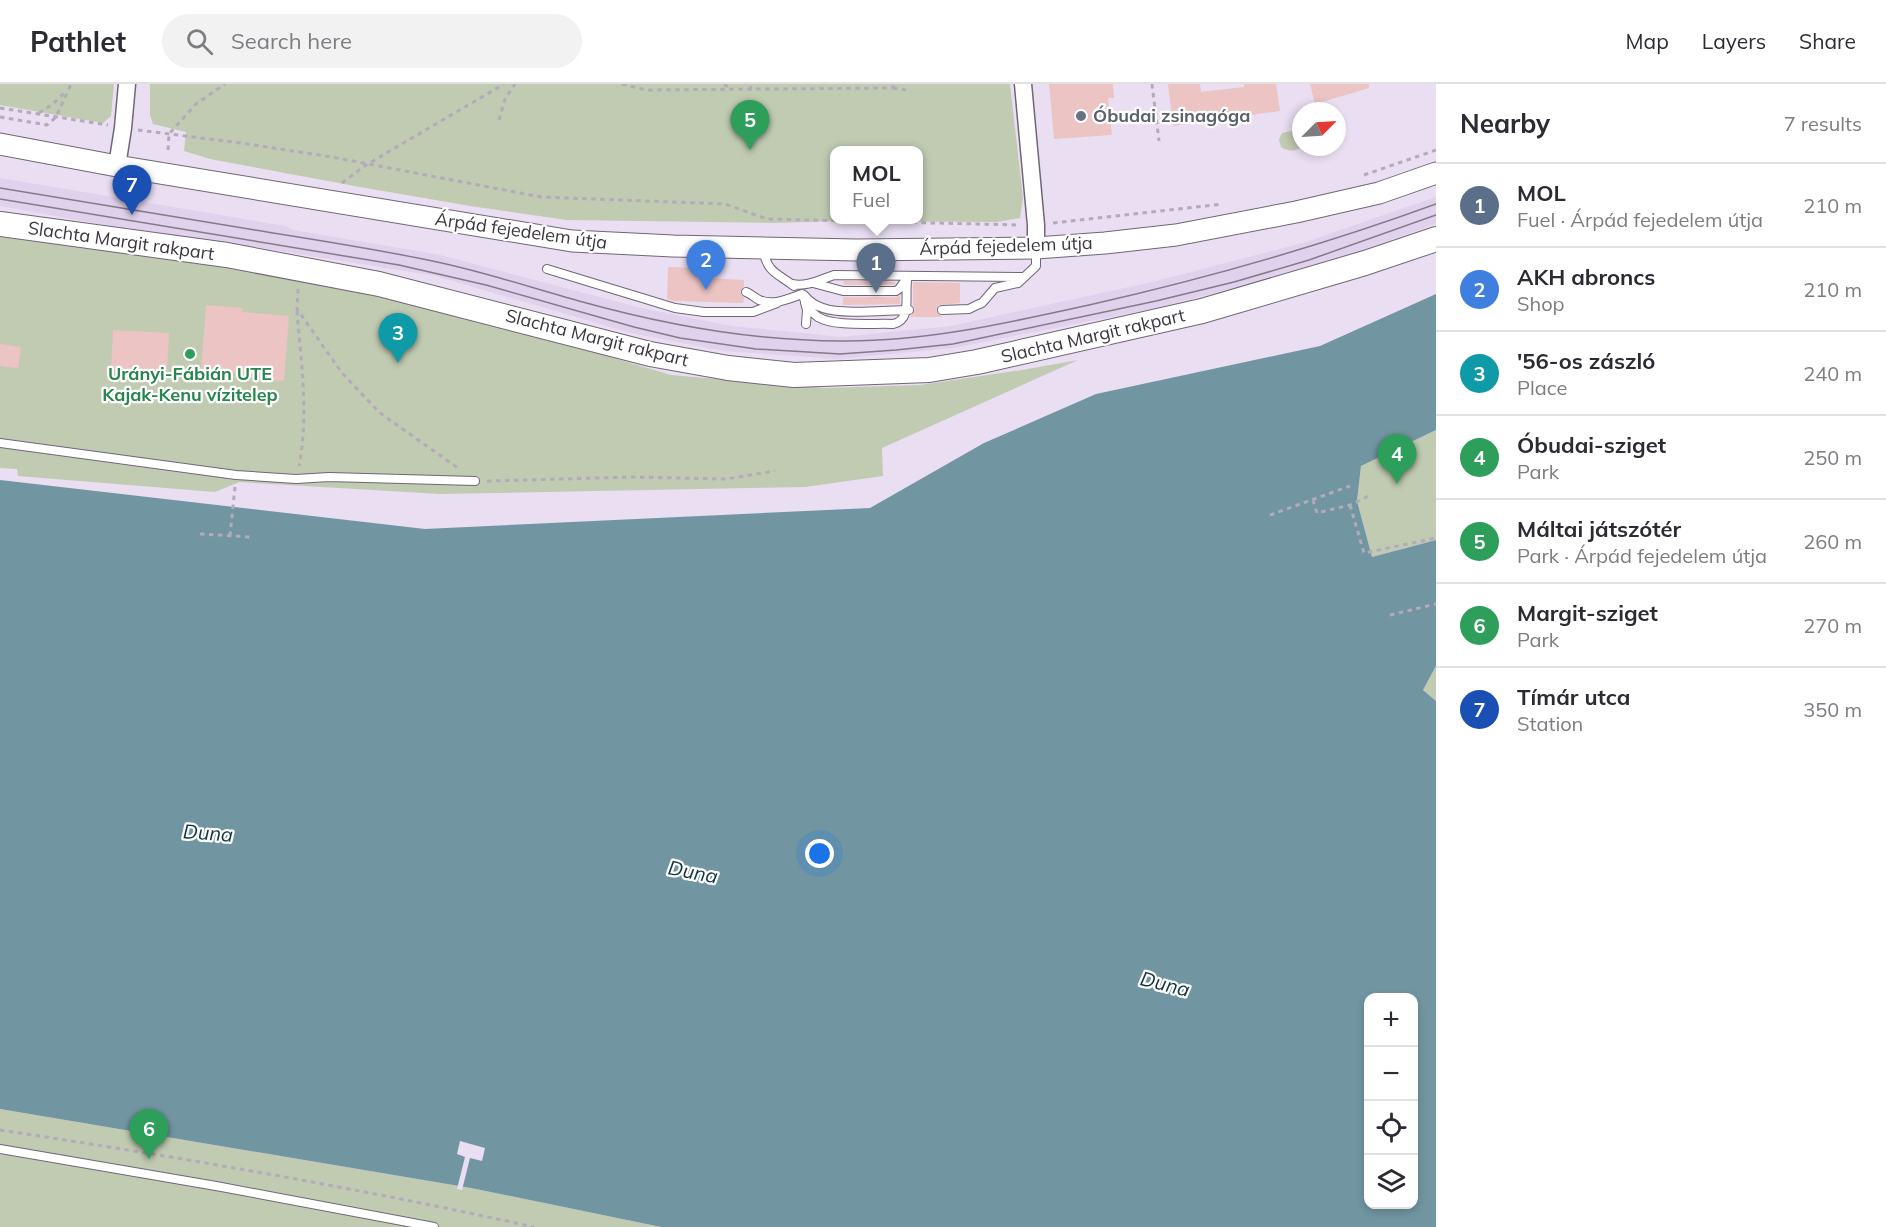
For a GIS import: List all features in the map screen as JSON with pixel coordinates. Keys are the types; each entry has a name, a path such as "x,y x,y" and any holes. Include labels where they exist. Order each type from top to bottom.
{"main road":[{"name":"Slachta Margit rakpart","path":"0,224 227,255 379,284 650,354 728,368 794,375 929,370 977,362 1202,311 1365,263 1436,239"}],"street":[{"path":"117,166 127,84"},
{"path":"1023,84 1036,225 1036,248"},
{"name":"Árpád fejedelem útja","path":"0,144 117,166 572,241 856,250 1036,248 1176,235 1296,212 1379,192 1436,173"}],"lane":[{"path":"762,247 766,265 779,277 792,284 817,317 828,321 900,323 908,310 908,276"},
{"path":"942,310 969,309 982,303 995,288 1018,283 1036,266 1036,248"},
{"path":"547,269 675,308 704,312 753,312 777,303 804,298 823,308 839,311 908,310"},
{"path":"792,284 813,283 834,275 1023,277"},
{"path":"813,283 843,291 896,291 908,276"},
{"path":"746,292 758,299 777,303"},
{"path":"804,298 807,310 806,324"},
{"path":"0,443 236,475 296,479 340,477 475,481"},
{"path":"0,1149 434,1227"}],"path":[{"path":"38,114 53,104 71,84"},
{"path":"168,150 169,134 196,104 225,84"},
{"path":"338,186 366,165 504,84"},
{"path":"499,120 505,99 515,84"},
{"path":"622,84 646,90 893,86 906,90"},
{"path":"724,84 732,90"},
{"path":"749,90 753,84"},
{"path":"1152,84 1160,141"},
{"path":"0,117 47,125 56,117 67,89"},
{"path":"0,108 123,128 332,157 541,197 725,204 767,219 830,221"},
{"path":"1363,175 1436,150"},
{"path":"923,224 1036,225 1230,203"},
{"path":"296,479 302,450 304,405 297,309 298,286"},
{"path":"297,309 342,374 380,413 475,481 632,477 726,479 775,471"},
{"path":"230,536 236,475"},
{"path":"1270,514 1350,486"},
{"path":"1313,500 1317,513 1350,505 1369,496"},
{"path":"1350,505 1364,553 1436,538"},
{"path":"200,534 251,537"},
{"path":"1390,615 1436,604"},
{"path":"0,1130 122,1148 455,1209 534,1227"},
{"path":"455,1209 456,1203"}],"shaded area":[{"path":"0,178 286,226 293,230 440,255 637,307 731,326 841,337 951,326 1152,282 1303,243 1436,197 1436,224 1311,268 1156,308 953,348 839,359 724,351 631,333 436,276 230,243 138,231 0,206"}],"green space":[{"path":"0,84 114,84 111,116 103,123 0,105"},
{"path":"150,84 1010,84 1023,198 1020,218 997,222 923,222 923,146 830,146 830,221 773,223 567,220 470,206 210,159 184,151 186,132 153,124 150,115"},
{"path":"1292,131 1292,150 1281,147 1279,140 1282,133"},
{"path":"0,235 349,279 671,375 824,388 920,385 1078,360 882,448 883,476 805,487 440,494 239,482 215,492 18,476 17,469 0,468"},
{"path":"1436,430 1436,540 1372,557 1357,501 1361,466"},
{"path":"1436,666 1436,701 1423,690"},
{"path":"0,1109 471,1188 661,1227 0,1227"}],"water":[{"name":"Duna","path":"1436,294 1436,430 1361,466 1357,501 1372,557 1436,540 1436,666 1423,690 1436,701 1436,1227 661,1227 471,1188 0,1109 0,480 425,529 870,508 984,443 1096,394 1320,346"}],"pier":[{"path":"460,1141 485,1148 482,1161 470,1158 462,1190 457,1189 465,1157 457,1154"}],"building":[{"name":"Óbudai zsinagóga","path":"1049,84 1113,84 1114,98 1108,98 1112,135 1054,139"},
{"path":"1168,84 1200,84 1201,92 1244,87 1244,84 1276,84 1280,111 1173,126"},
{"path":"1310,84 1369,84 1369,88 1322,102 1314,102"},
{"path":"668,267 705,268 705,278 744,280 744,286 740,292 744,298 743,303 667,299"},
{"path":"843,281 896,282 894,285 844,285"},
{"path":"913,282 960,283 960,303 938,305 936,311 942,317 910,317 915,310"},
{"path":"900,296 900,304 843,305 843,297"},
{"path":"206,305 243,308 242,312 289,316 284,381 238,377 238,373 201,370"},
{"path":"113,330 169,333 167,371 111,369"},
{"path":"0,344 21,347 18,368 0,366"}],"tram line":[{"path":"0,188 414,257 473,270 611,310 676,324 742,335 841,341 935,335 997,325 1089,305 1264,260 1350,234 1436,204"},
{"path":"0,199 399,265 486,285 680,338 756,349 840,354 953,344 1156,301 1234,282 1309,260 1436,215"}],"place":[{"name":"Óbudai zsinagóga","path":"1081,116"},
{"name":"Máltai játszótér","path":"750,150"},
{"name":"Tímár utca","path":"132,215"},
{"name":"AKH abroncs","path":"706,290"},
{"name":"MOL","path":"876,293"},
{"name":"Urányi-Fábián UTE Kajak-Kenu vízitelep","path":"190,354"},
{"name":"'56-os zászló","path":"398,363"},
{"name":"Óbudai-sziget","path":"1397,484"},
{"name":"Margit-sziget","path":"149,1159"}]}
